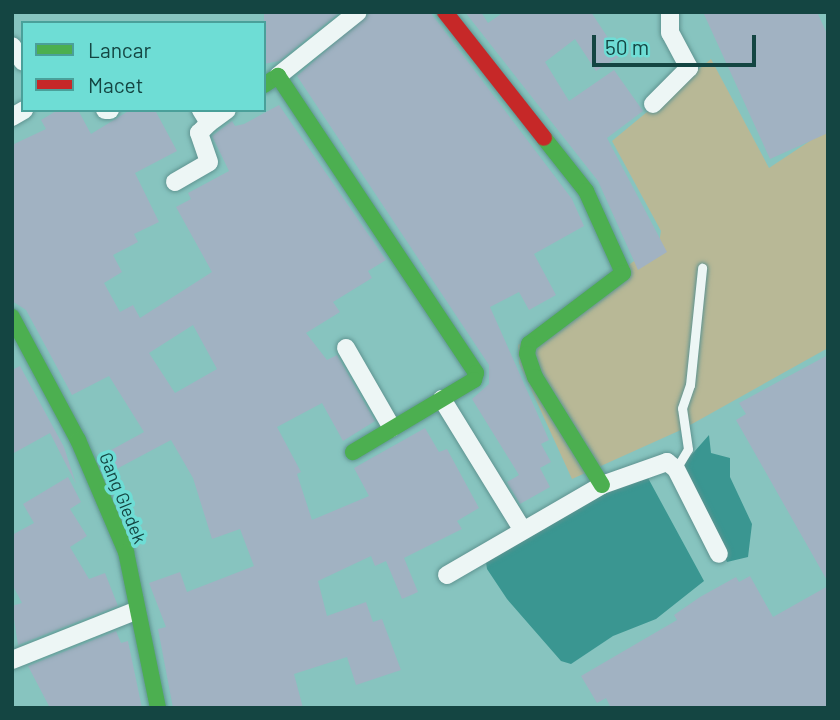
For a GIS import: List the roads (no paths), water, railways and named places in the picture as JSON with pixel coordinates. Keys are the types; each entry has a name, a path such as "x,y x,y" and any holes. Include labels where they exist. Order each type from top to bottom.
{"street":[{"path":"445,12 586,191 623,273 529,344 527,354 535,377 601,485"},
{"path":"653,104 689,68 670,33 670,12"},
{"path":"349,15 271,81 417,277 476,373 474,380 354,452"},
{"path":"175,183 208,162 199,133 205,116"},
{"name":"Gang Gledek","path":"12,317 78,440 114,523 135,586 135,611 158,708"},
{"path":"345,348 393,428"},
{"path":"442,399 522,530"},
{"path":"447,575 601,485 656,464 676,469 719,554"},
{"path":"12,660 135,611"}],"lane":[{"path":"676,469 688,449 682,408 690,385 702,268"}],"water":[{"path":"709,435 711,453 730,458 730,477 752,524 748,557 727,562 679,469"},
{"path":"648,478 704,581 656,619 613,636 571,664 561,661 507,599 487,569 485,556 594,492"}]}
